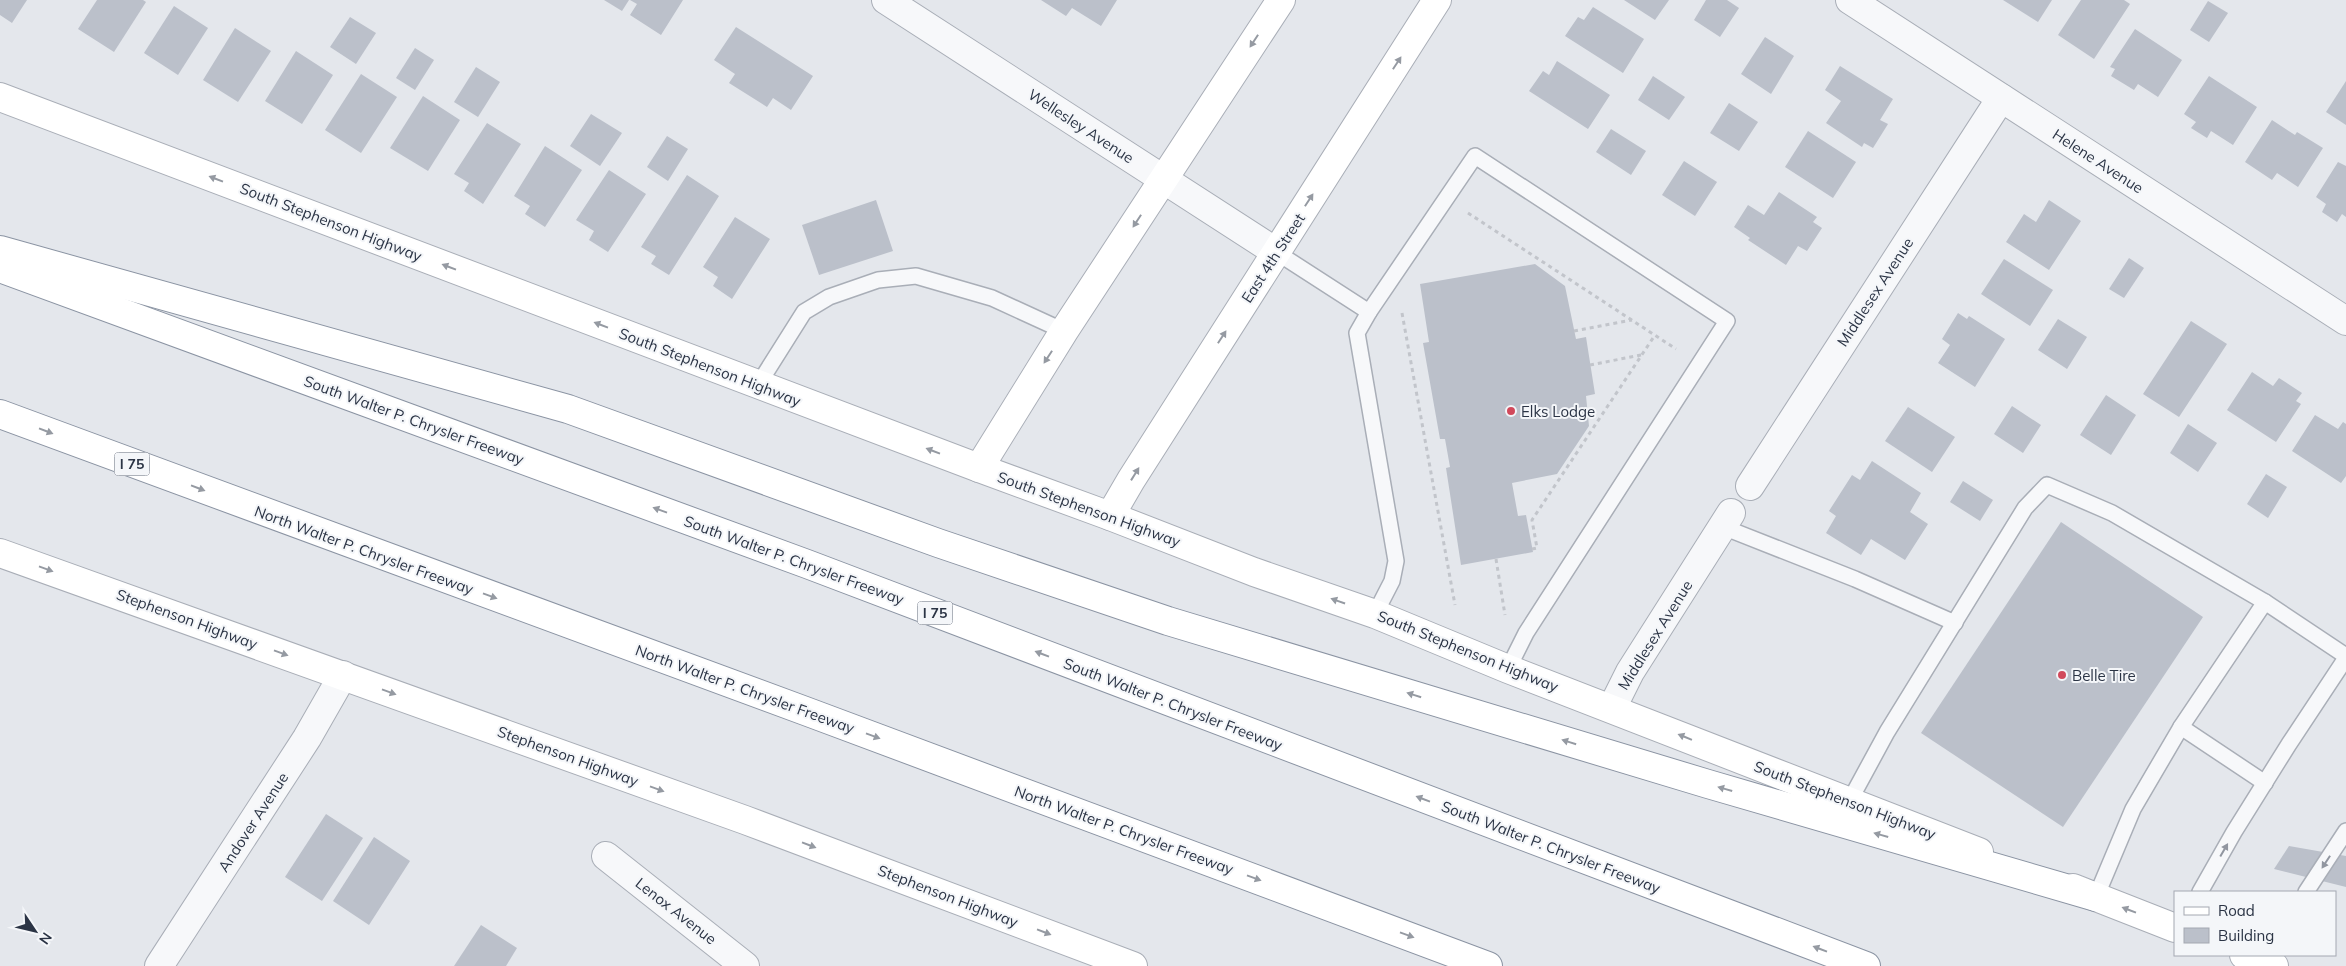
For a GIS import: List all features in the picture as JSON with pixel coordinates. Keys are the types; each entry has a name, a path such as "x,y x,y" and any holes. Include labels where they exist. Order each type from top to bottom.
{"main road":[{"path":"979,468 1064,331 1281,0"},
{"name":"East 4th Street","path":"1110,516 1437,0"},
{"name":"South Stephenson Highway","path":"0,97 758,386 1110,516 1254,572 1375,614 1508,669 2174,928"},
{"path":"0,250 568,409 938,543 1168,621 1699,782 2096,897"},
{"name":"South Walter P. Chrysler Freeway","path":"0,268 808,564 1866,966"},
{"name":"North Walter P. Chrysler Freeway","path":"0,414 818,715 1488,966"},
{"name":"Stephenson Highway","path":"0,553 754,824 1133,966"}],"street":[{"name":"Wellesley Avenue","path":"886,0 1276,252"},
{"name":"Helene Avenue","path":"1850,0 2346,321"},
{"name":"Middlesex Avenue","path":"1750,486 2001,98"},
{"name":"Middlesex Avenue","path":"1612,708 1630,672 1727,520"},
{"name":"Andover Avenue","path":"159,966 307,738 343,675"},
{"name":"Lenox Avenue","path":"606,856 745,966"}],"lane":[{"path":"1375,614 1392,581 1396,562 1357,333 1369,312 1475,156 1727,321 1526,633 1508,669"},
{"path":"1276,252 1369,312"},
{"path":"758,386 804,312 829,297 878,280 916,276 992,298 1064,331"},
{"path":"1849,802 1887,732 2026,508 2048,485 2112,513 2265,602 2346,657 2265,783 2201,891"},
{"path":"1727,520 1955,623"},
{"path":"2096,897 2133,808 2181,727 2265,602"},
{"path":"2181,727 2265,783"},
{"path":"2307,891 2346,831"}],"path":[{"path":"1462,209 1699,364"},
{"path":"1401,304 1455,605"},
{"path":"1574,331 1632,320"},
{"path":"1532,549 1537,548 1532,520 1655,335"},
{"path":"1590,365 1642,355"},
{"path":"1496,559 1506,616"}],"building":[{"path":"0,0 27,0 12,23 0,15"},
{"path":"97,0 143,0 146,2 114,52 78,29"},
{"path":"604,0 629,0 622,11"},
{"path":"630,0 683,0 661,35 630,15 637,4"},
{"path":"1041,0 1117,0 1101,26 1072,8 1066,16"},
{"path":"1624,0 1669,0 1655,20"},
{"path":"1706,0 1727,0 1739,8 1720,37 1694,20"},
{"path":"2003,0 2052,0 2038,22"},
{"path":"2081,0 2124,0 2130,4 2094,59 2058,35"},
{"path":"2208,1 2228,13 2209,42 2190,30"},
{"path":"174,6 208,28 178,75 144,53"},
{"path":"1593,7 1644,39 1623,73 1565,36 1578,17 1584,20"},
{"path":"350,17 376,33 356,64 330,47"},
{"path":"736,27 813,76 791,110 773,98 767,107 729,83 735,74 714,60"},
{"path":"235,28 271,51 238,102 203,80"},
{"path":"2135,29 2182,60 2158,97 2138,84 2134,90 2111,76 2115,69 2110,67"},
{"path":"1765,37 1794,56 1771,94 1741,74"},
{"path":"415,48 434,60 415,90 396,78"},
{"path":"296,51 333,75 302,124 265,101"},
{"path":"1557,61 1610,95 1588,129 1529,91 1543,71 1549,75"},
{"path":"1840,66 1893,99 1880,120 1888,124 1873,148 1864,143 1862,147 1826,123 1841,101 1825,90"},
{"path":"476,67 500,82 478,117 454,102"},
{"path":"361,74 397,97 361,153 325,130"},
{"path":"1653,76 1685,97 1669,120 1638,100"},
{"path":"2209,76 2257,107 2233,145 2211,131 2207,138 2191,128 2196,122 2184,114"},
{"path":"2346,81 2346,125 2326,112"},
{"path":"423,96 460,120 428,171 390,148"},
{"path":"1729,103 1758,122 1739,151 1710,133"},
{"path":"591,114 622,133 600,166 570,146"},
{"path":"2272,120 2295,135 2297,132 2323,148 2298,187 2277,173 2272,180 2245,162"},
{"path":"487,123 521,144 483,204 464,191 469,183 454,174"},
{"path":"1611,129 1646,151 1631,175 1596,152"},
{"path":"1808,131 1856,162 1833,198 1785,167"},
{"path":"667,136 688,149 668,181 647,167"},
{"path":"545,146 582,170 545,227 525,214 530,206 514,196"},
{"path":"1684,161 1717,182 1695,216 1662,195"},
{"path":"2338,162 2346,166 2346,217 2342,214 2337,222 2322,212 2326,204 2316,197"},
{"path":"609,170 646,194 608,252 589,240 594,231 576,220"},
{"path":"687,175 719,196 669,275 651,264 656,256 641,247"},
{"path":"1779,192 1817,217 1813,222 1822,228 1807,251 1798,246 1786,265 1748,240 1750,238 1734,227 1748,205 1764,215"},
{"path":"876,200 893,251 819,275 802,225"},
{"path":"2049,200 2081,221 2049,270 2006,242 2024,214 2036,222"},
{"path":"735,217 770,239 732,299 713,286 718,277 703,267"},
{"path":"2129,258 2144,268 2124,298 2109,289"},
{"path":"2004,259 2053,290 2030,326 1981,294"},
{"name":"Elks Lodge","path":"1535,264 1565,286 1576,339 1586,337 1595,394 1586,396 1589,426 1557,474 1512,483 1518,516 1526,515 1533,552 1461,565 1446,468 1450,467 1445,439 1440,439 1423,343 1429,342 1420,284"},
{"path":"1958,313 1967,319 1969,316 2005,339 1975,387 1938,363 1950,345 1942,339"},
{"path":"2058,319 2087,337 2067,369 2038,350"},
{"path":"2191,321 2227,344 2179,417 2143,394"},
{"path":"2252,372 2273,386 2279,378 2302,393 2296,401 2301,404 2276,442 2227,410"},
{"path":"2106,395 2136,415 2111,455 2080,435"},
{"path":"2012,406 2041,425 2023,453 1994,434"},
{"path":"1908,407 1955,437 1932,472 1885,441"},
{"path":"2315,415 2338,429 2343,422 2346,424 2346,476 2341,483 2292,451"},
{"path":"2188,424 2217,443 2198,472 2170,453"},
{"path":"1872,461 1921,493 1910,512 1928,524 1905,560 1871,539 1861,555 1826,533 1836,516 1829,511 1852,475 1860,480"},
{"path":"2266,474 2287,487 2268,518 2247,504"},
{"path":"1963,481 1993,500 1980,521 1950,502"},
{"name":"Belle Tire","path":"2061,522 2203,617 2063,827 1921,733"},
{"path":"326,814 363,838 322,901 285,877"},
{"path":"374,837 410,861 369,925 333,901"},
{"path":"2289,846 2346,856 2346,887 2274,869"},
{"path":"481,925 517,948 506,966 454,966"}],"place":[{"name":"Elks Lodge","path":"1511,411"},
{"name":"Belle Tire","path":"2062,675"}]}
